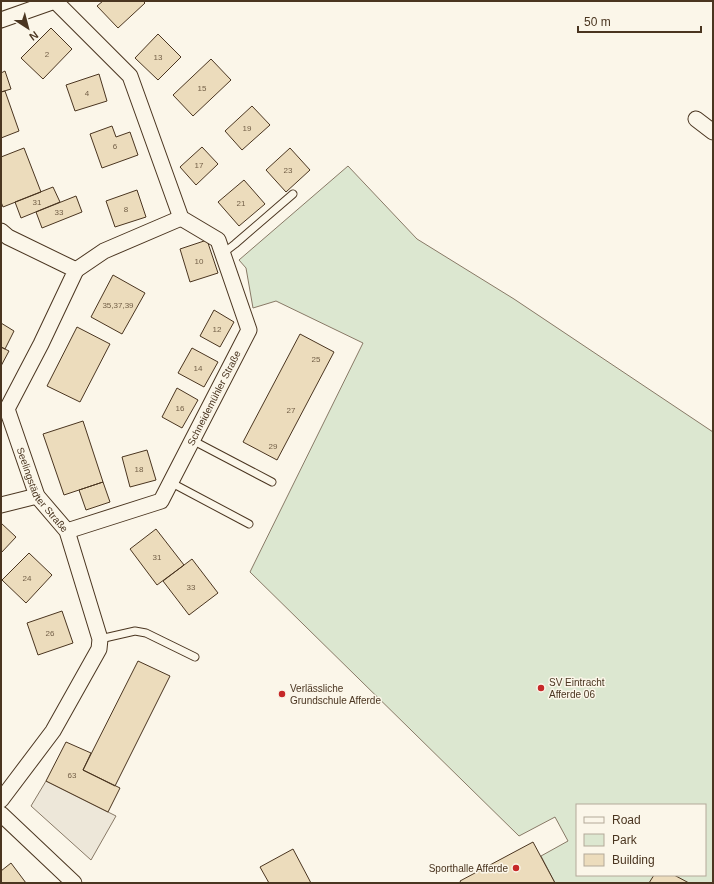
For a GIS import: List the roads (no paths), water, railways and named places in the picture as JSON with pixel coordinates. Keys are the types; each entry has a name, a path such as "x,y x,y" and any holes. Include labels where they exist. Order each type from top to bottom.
{"street":[{"path":"1,20 55,2 130,76 181,218 104,251 76,270 8,237 1,231"},
{"path":"696,119 713,132"},
{"name":"Schneidemühler Straße","path":"67,531 161,501 249,330 218,240 181,218"},
{"name":"Seelingstädter Straße","path":"76,270 41,344 7,409 38,496 67,531 100,639"},
{"path":"1,505 38,496"},
{"path":"1,800 53,731 99,649 100,639"},
{"path":"1,814 74,883"}],"lane":[{"path":"222,254 236,244 293,194"},
{"path":"192,440 272,482"},
{"path":"170,482 249,524"},
{"path":"100,639 135,631 146,633 195,657"}],"place":[{"name":"SV Eintracht Afferde 06","path":"541,688"},
{"name":"Verlässliche Grundschule Afferde","path":"282,694"},
{"name":"Sporthalle Afferde","path":"516,868"}]}
